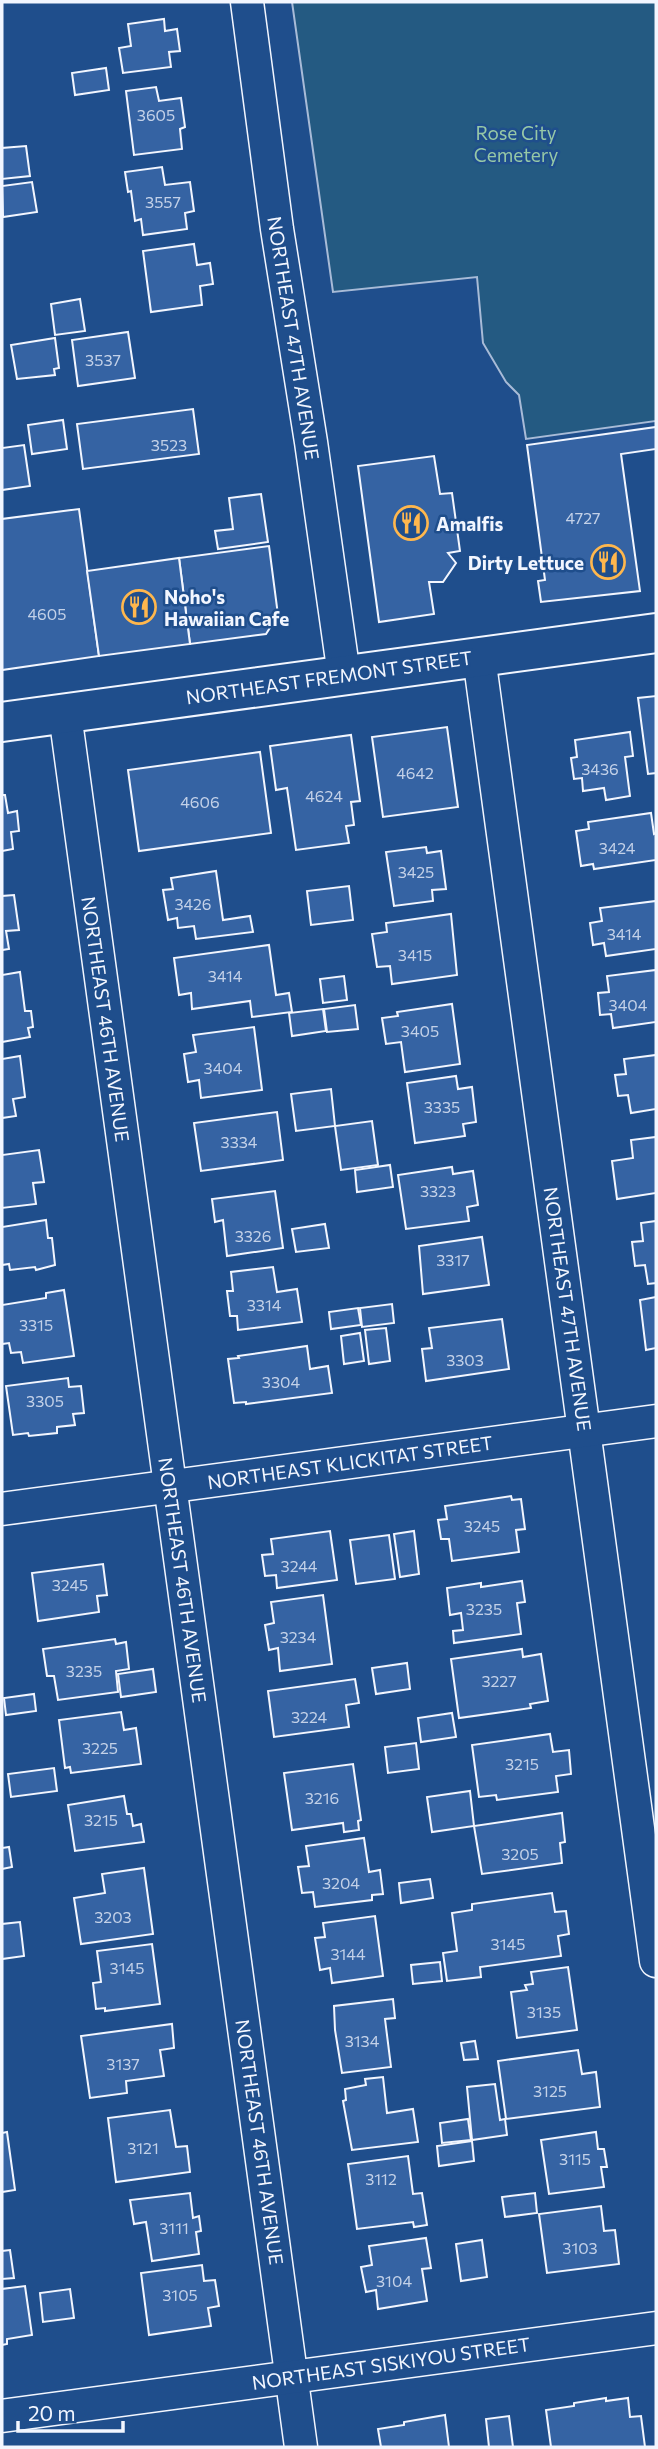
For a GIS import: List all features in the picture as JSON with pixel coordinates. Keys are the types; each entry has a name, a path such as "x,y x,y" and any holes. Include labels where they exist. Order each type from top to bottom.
{"main road":[{"name":"NORTHEAST FREMONT STREET","path":"2,722 656,633"}],"street":[{"name":"NORTHEAST 47TH AVENUE","path":"247,2 276,229 311,442 344,675"},
{"name":"NORTHEAST 47TH AVENUE","path":"479,657 656,1961"},
{"name":"NORTHEAST 46TH AVENUE","path":"65,713 301,2447"},
{"name":"NORTHEAST KLICKITAT STREET","path":"2,1509 656,1421"},
{"name":"NORTHEAST SISKIYOU STREET","path":"2,2416 656,2328"}],"green space":[{"name":"Rose City Cemetery","path":"292,2 656,2 656,421 526,439 519,395 506,382 483,343 477,277 333,292"}],"building":[{"path":"164,19 165,31 177,29 180,51 169,52 171,67 123,73 119,48 131,46 128,24"},
{"path":"106,68 109,90 75,95 72,73"},
{"path":"156,87 159,101 181,98 185,127 180,129 182,149 134,155 126,91"},
{"path":"26,146 30,176 2,179 2,148"},
{"path":"162,167 165,185 190,182 194,211 185,213 187,229 143,235 141,219 135,221 125,172"},
{"path":"32,182 37,212 3,217 2,186"},
{"path":"194,244 197,265 210,263 213,284 200,286 202,305 151,312 143,251"},
{"path":"80,299 85,331 55,335 51,304"},
{"path":"128,332 135,378 78,386 72,340"},
{"path":"55,338 59,368 54,369 55,375 17,379 11,345"},
{"path":"193,409 199,454 83,469 77,424"},
{"path":"63,420 67,449 32,454 28,425"},
{"path":"656,427 656,449 621,454 640,591 541,602 538,581 545,580 527,445"},
{"path":"24,445 30,486 2,490 2,448"},
{"name":"Amalfis","path":"434,456 440,494 452,493 460,551 448,553 456,563 443,582 429,582 434,614 379,622 358,466"},
{"path":"261,494 268,542 218,549 215,531 233,529 229,498"},
{"path":"79,509 99,656 2,670 2,519"},
{"path":"269,546 278,615 266,634 190,644 179,558"},
{"name":"Noho's Hawaiian Cafe","path":"179,558 190,644 99,656 87,571"},
{"path":"656,696 656,773 648,774 638,698"},
{"path":"447,727 458,807 383,817 372,737"},
{"path":"630,732 633,756 625,757 630,796 606,800 604,788 583,791 582,778 574,779 571,758 577,757 575,740"},
{"path":"351,735 360,801 351,802 354,825 346,826 349,843 296,850 287,788 276,790 270,746"},
{"path":"260,752 271,833 139,851 128,770"},
{"path":"2,795 5,795 8,813 17,811 19,831 11,832 13,849 2,851"},
{"path":"651,813 654,834 656,833 656,860 594,869 593,864 581,866 576,831 589,829 588,822"},
{"path":"426,847 427,853 441,851 446,889 432,890 433,901 394,906 386,852"},
{"path":"216,871 223,920 250,916 253,932 196,939 194,926 178,928 177,918 168,920 163,890 173,889 171,878"},
{"path":"349,886 353,920 311,925 307,891"},
{"path":"14,895 19,930 6,931 9,949 2,950 2,896"},
{"path":"656,901 656,949 606,956 604,943 593,945 590,923 602,921 600,908"},
{"path":"451,914 457,975 392,984 390,966 377,967 372,934 387,932 386,923"},
{"path":"269,945 276,995 289,993 292,1012 252,1017 250,1001 192,1009 191,993 179,995 174,958"},
{"path":"656,970 656,1022 613,1028 611,1014 600,1015 598,993 609,992 607,976"},
{"path":"20,972 25,1011 31,1011 33,1027 28,1028 30,1037 2,1042 2,975"},
{"path":"344,976 347,1000 323,1003 320,979"},
{"path":"452,1004 460,1064 405,1072 401,1042 386,1044 382,1018 398,1016 397,1012"},
{"path":"355,1005 358,1029 327,1032 324,1009"},
{"path":"323,1009 326,1031 292,1036 289,1013"},
{"path":"254,1027 262,1090 201,1098 199,1080 188,1082 184,1054 196,1052 193,1035"},
{"path":"656,1055 656,1109 631,1113 628,1095 618,1096 615,1075 626,1074 624,1059"},
{"path":"20,1056 25,1097 13,1099 16,1116 2,1118 2,1059"},
{"path":"456,1076 458,1089 472,1087 476,1122 463,1124 465,1136 415,1143 407,1083"},
{"path":"331,1089 335,1126 296,1131 291,1094"},
{"path":"277,1112 283,1160 201,1171 194,1123"},
{"path":"372,1121 378,1165 341,1170 335,1126"},
{"path":"656,1137 656,1193 617,1199 612,1161 633,1158 631,1140"},
{"path":"39,1150 44,1182 33,1183 36,1204 2,1208 2,1155"},
{"path":"390,1165 393,1187 357,1192 355,1170"},
{"path":"452,1167 453,1174 473,1171 478,1205 467,1207 469,1221 406,1229 398,1175"},
{"path":"275,1191 283,1248 227,1256 223,1220 215,1222 212,1199"},
{"path":"46,1220 48,1238 52,1238 55,1265 36,1270 35,1267 10,1270 9,1264 2,1265 2,1227"},
{"path":"656,1221 656,1283 648,1284 645,1265 635,1266 632,1242 643,1241 641,1223"},
{"path":"325,1224 329,1248 296,1252 292,1229"},
{"path":"482,1237 489,1285 423,1294 419,1246"},
{"path":"273,1267 277,1292 297,1289 302,1322 238,1330 237,1316 230,1316 227,1291 233,1291 231,1272"},
{"path":"64,1290 74,1356 23,1363 21,1352 11,1353 9,1343 2,1344 2,1305 46,1298 46,1293"},
{"path":"656,1297 656,1348 646,1350 640,1300"},
{"path":"392,1304 394,1323 362,1327 360,1308"},
{"path":"358,1308 361,1325 331,1329 329,1312"},
{"path":"502,1319 509,1369 426,1381 422,1349 432,1348 429,1328"},
{"path":"386,1328 390,1361 369,1364 365,1330"},
{"path":"360,1333 364,1361 344,1364 341,1336"},
{"path":"307,1346 310,1369 328,1366 332,1393 246,1404 234,1403 228,1359"},
{"path":"68,1378 69,1387 81,1386 84,1413 73,1414 75,1425 57,1427 57,1433 13,1435 6,1386"},
{"path":"511,1496 512,1500 521,1499 525,1529 516,1530 519,1552 452,1561 449,1539 441,1539 438,1520 447,1519 445,1506"},
{"path":"330,1531 337,1580 277,1588 276,1575 265,1576 262,1555 273,1554 271,1539"},
{"path":"414,1531 419,1574 400,1577 394,1534"},
{"path":"389,1535 395,1579 356,1584 350,1540"},
{"path":"103,1564 107,1595 97,1596 99,1612 38,1621 32,1573"},
{"path":"522,1581 525,1602 517,1603 521,1634 454,1643 453,1631 463,1630 461,1613 450,1615 447,1588 481,1583 481,1587"},
{"path":"323,1595 332,1664 280,1671 278,1648 269,1650 265,1625 274,1623 271,1602"},
{"path":"115,1639 116,1644 126,1642 129,1669 116,1671 118,1692 58,1700 54,1676 47,1676 43,1649"},
{"path":"522,1649 523,1657 541,1654 548,1701 530,1704 531,1708 459,1718 451,1659"},
{"path":"407,1663 410,1689 376,1694 372,1668"},
{"path":"153,1669 156,1692 121,1697 118,1674"},
{"path":"355,1679 359,1703 346,1705 349,1727 274,1737 268,1691"},
{"path":"34,1694 36,1711 6,1715 4,1698"},
{"path":"121,1712 124,1730 136,1728 141,1764 71,1773 70,1767 65,1768 59,1720"},
{"path":"452,1713 456,1737 421,1742 418,1718"},
{"path":"550,1734 553,1752 569,1750 571,1774 556,1776 558,1792 497,1800 496,1795 479,1797 472,1745"},
{"path":"416,1743 419,1769 388,1773 385,1747"},
{"path":"353,1764 361,1820 358,1821 359,1830 344,1832 343,1823 292,1830 284,1773"},
{"path":"54,1768 57,1791 11,1797 8,1774"},
{"path":"470,1791 474,1826 432,1832 427,1797"},
{"path":"124,1796 127,1814 131,1814 133,1826 141,1824 144,1842 75,1851 68,1805"},
{"path":"562,1813 565,1842 560,1843 562,1863 482,1874 474,1826"},
{"path":"364,1838 369,1872 380,1870 383,1894 372,1895 372,1900 315,1907 313,1892 302,1893 298,1867 309,1866 306,1846"},
{"path":"9,1847 12,1867 2,1869 2,1848"},
{"path":"144,1868 153,1934 81,1944 74,1898 105,1893 102,1874"},
{"path":"430,1879 433,1898 401,1903 399,1883"},
{"path":"552,1893 555,1912 566,1911 569,1934 558,1936 561,1956 480,1967 481,1977 447,1981 443,1953 457,1951 452,1913 472,1910 472,1904"},
{"path":"375,1916 383,1976 332,1983 330,1968 320,1970 315,1938 325,1937 323,1923"},
{"path":"20,1922 24,1956 2,1959 2,1924"},
{"path":"152,1944 160,2004 105,2011 105,2008 96,2009 93,1983 101,1982 97,1951"},
{"path":"440,1962 442,1981 413,1984 411,1965"},
{"path":"568,1967 577,2030 517,2038 511,1992 527,1990 525,1985 533,1984 531,1972"},
{"path":"393,1999 395,2018 385,2019 391,2067 342,2073 334,2006"},
{"path":"172,2024 174,2048 160,2050 164,2076 126,2081 127,2093 90,2098 81,2036"},
{"path":"475,2041 478,2059 464,2060 461,2043"},
{"path":"578,2050 582,2074 596,2072 600,2107 506,2119 498,2061"},
{"path":"383,2077 387,2113 413,2109 418,2142 352,2150 343,2101 346,2100 345,2089 366,2085 365,2079"},
{"path":"495,2084 500,2120 505,2119 507,2135 472,2140 467,2087"},
{"path":"170,2110 176,2147 187,2146 190,2172 116,2182 108,2118"},
{"path":"468,2119 471,2140 442,2143 440,2123"},
{"path":"7,2132 15,2190 2,2192 2,2133"},
{"path":"596,2132 598,2149 604,2149 607,2167 601,2167 604,2187 549,2194 541,2140"},
{"path":"472,2141 474,2161 439,2166 437,2146"},
{"path":"408,2156 413,2194 422,2193 427,2225 414,2227 413,2222 357,2229 348,2164"},
{"path":"190,2193 193,2218 199,2216 201,2231 196,2232 199,2254 152,2261 146,2222 134,2224 130,2200"},
{"path":"535,2193 537,2213 505,2217 502,2197"},
{"path":"601,2206 604,2231 615,2230 619,2264 547,2273 539,2214"},
{"path":"426,2238 431,2268 422,2269 427,2301 378,2309 376,2290 366,2292 361,2267 372,2265 369,2246"},
{"path":"482,2240 487,2277 461,2281 456,2244"},
{"path":"10,2250 14,2278 2,2279 2,2251"},
{"path":"202,2265 204,2281 215,2280 219,2306 208,2308 211,2326 149,2335 141,2273"},
{"path":"25,2286 32,2335 7,2339 7,2344 2,2345 2,2289"},
{"path":"70,2289 74,2318 43,2322 40,2293"},
{"path":"606,2398 606,2401 628,2398 630,2417 641,2416 645,2447 551,2447 546,2410"},
{"path":"445,2415 449,2447 381,2447 378,2429"},
{"path":"509,2416 513,2447 489,2447 486,2419"}],"place":[{"name":"Amalfis","path":"411,523"},
{"name":"Dirty Lettuce","path":"608,562"},
{"name":"Noho's Hawaiian Cafe","path":"139,607"}]}
